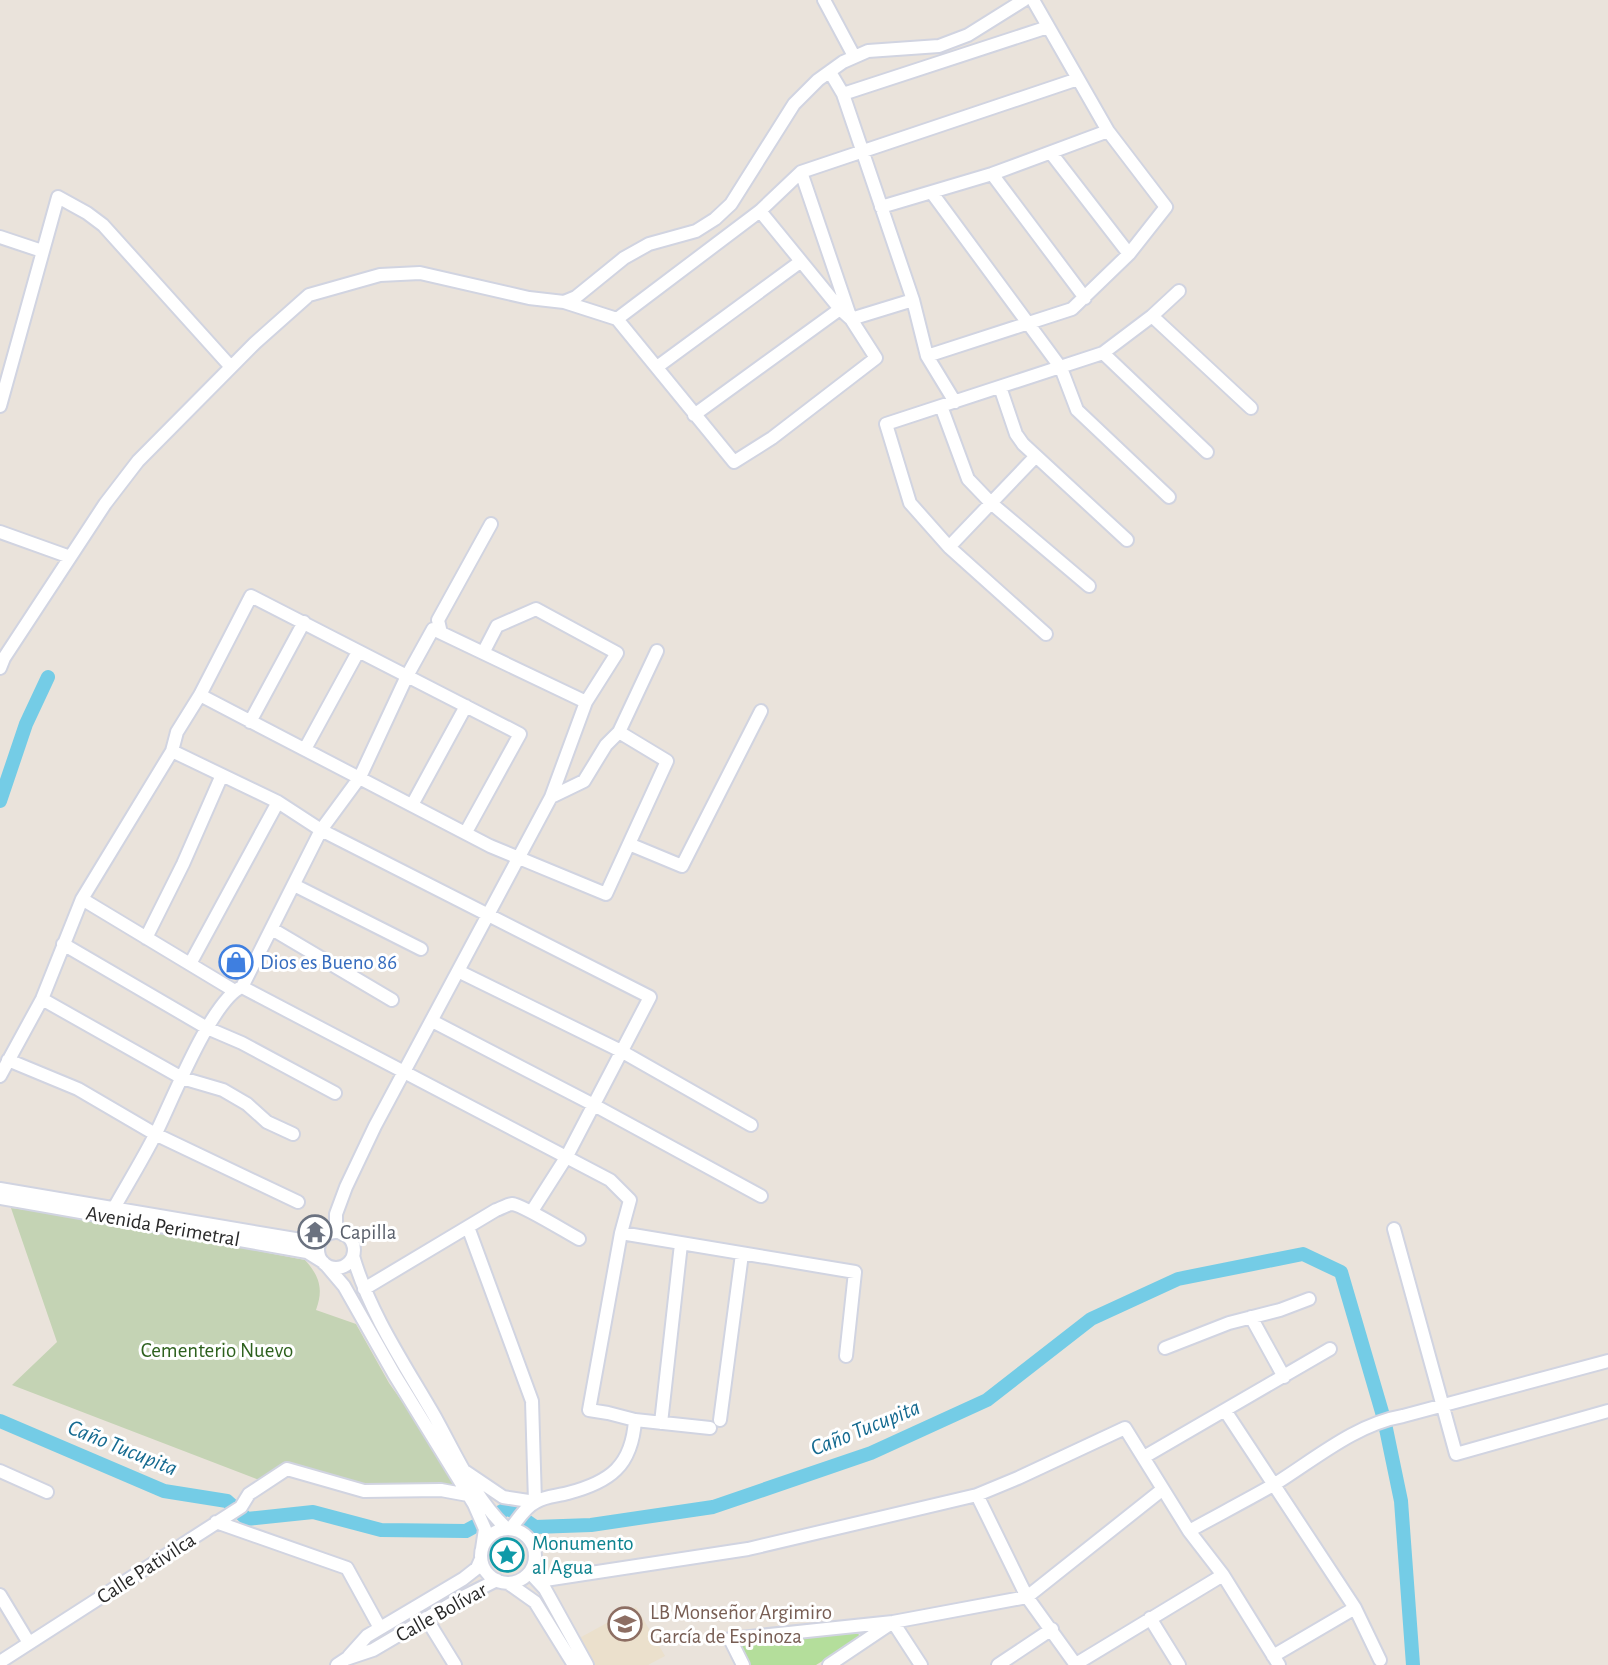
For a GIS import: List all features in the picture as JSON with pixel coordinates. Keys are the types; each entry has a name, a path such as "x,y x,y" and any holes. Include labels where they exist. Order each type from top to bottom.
{"street":[{"path":"824,0 854,56"},
{"path":"564,302 576,298 624,258 649,244 696,231 715,219 731,205 794,104 830,72 854,56 887,48 939,46 968,35 1024,0"},
{"path":"927,356 1072,309 1129,254 1166,207 1108,131 1033,0"},
{"path":"844,94 1048,27"},
{"path":"830,72 844,94 913,300 927,356 955,402"},
{"path":"617,319 760,211 801,172 1077,79"},
{"path":"881,207 992,174 1108,131"},
{"path":"1051,153 1129,254"},
{"path":"0,668 105,504 138,461 231,367 309,295 380,275 420,273 529,298 564,302 617,319 734,462 740,459 772,438 876,358 851,319 801,172"},
{"path":"992,174 1085,298"},
{"path":"932,193 1061,368 1076,410 1169,497"},
{"path":"0,406 58,197 103,225 231,367"},
{"path":"760,211 800,262 851,319"},
{"path":"0,237 42,251"},
{"path":"657,367 800,262"},
{"path":"1046,634 949,547 909,503 886,424 1103,354 1152,317 1179,291"},
{"path":"851,319 913,300"},
{"path":"694,415 840,309"},
{"path":"1152,317 1251,408"},
{"path":"1103,354 1208,452"},
{"path":"1000,387 1016,434 1023,444 1127,540"},
{"path":"941,406 968,479 991,503 1089,586"},
{"path":"949,547 1036,456"},
{"path":"441,633 438,620 491,524"},
{"path":"0,532 70,557"},
{"path":"0,1076 42,999 82,899 172,751 177,732 200,695 251,596 520,734 466,832"},
{"path":"483,653 497,626 536,609 617,653 586,702 551,797 487,914 338,1203 336,1224 342,1234 351,1241 364,1289 466,1472 487,1517 482,1554 486,1572 535,1602 574,1665"},
{"path":"250,722 304,622"},
{"path":"114,1208 155,1134 207,1028 237,989 272,929 321,830 360,777 407,676 433,629 586,702"},
{"path":"551,797 584,780 606,746 619,732 657,651"},
{"path":"305,749 358,652"},
{"path":"200,695 517,857 607,894 667,761 619,732"},
{"path":"412,805 466,706"},
{"path":"629,844 682,866 761,711"},
{"path":"172,751 278,802 321,830 650,997 567,1156 532,1211"},
{"path":"146,938 183,864 222,775"},
{"path":"190,964 278,802"},
{"path":"294,885 421,948"},
{"path":"82,899 237,989 567,1156 610,1180 630,1200 621,1233 589,1410 661,1423 715,1424 742,1254"},
{"path":"272,929 392,1000"},
{"path":"63,944 207,1028 242,1043 335,1093"},
{"path":"458,971 621,1051 751,1125"},
{"path":"42,999 182,1079 223,1090 247,1104 267,1122 293,1134"},
{"path":"432,1021 761,1196"},
{"path":"8,1059 78,1089 155,1134 298,1202"},
{"name":"Avenida Perimetral","path":"0,1189 301,1240 324,1237"},
{"name":"Avenida Perimetral","path":"0,1198 307,1252 325,1264"},
{"path":"364,1289 496,1210 512,1204 532,1211 579,1239"},
{"path":"468,1227 532,1401 536,1502 515,1522 491,1535 482,1554"},
{"path":"1394,1229 1456,1454 1608,1411"},
{"path":"621,1233 855,1272 846,1356"},
{"path":"342,1234 324,1237 318,1248 325,1264 344,1286 468,1495 487,1517 515,1522 533,1545 535,1559 531,1570 520,1580 503,1582"},
{"path":"661,1423 681,1244"},
{"path":"325,1264 341,1267 353,1256"},
{"path":"1165,1348 1309,1299"},
{"path":"1251,1317 1284,1377"},
{"path":"1144,1457 1226,1412 1330,1349"},
{"path":"1189,1531 1273,1485 1348,1437 1384,1419 1608,1361"},
{"path":"1226,1412 1355,1608 1380,1660"},
{"path":"466,1472 503,1497 536,1502 585,1487 614,1473 623,1464 633,1440 635,1420"},
{"path":"531,1570 545,1580 748,1549 977,1495 1125,1428 1189,1531 1223,1575 1276,1660 1355,1608"},
{"name":"Calle Pativilca","path":"0,1662 230,1514 240,1507 249,1494 287,1469 364,1491 441,1490 468,1495"},
{"path":"0,1471 47,1492"},
{"path":"743,1665 730,1639 893,1622 1027,1597 1163,1489"},
{"path":"977,1495 1027,1597 1076,1664 1223,1575"},
{"path":"216,1522 347,1568 380,1628"},
{"name":"Calle Bolívar","path":"342,1662 367,1636 463,1579 477,1568 482,1554"},
{"path":"531,1570 545,1589 587,1665"},
{"name":"Calle Bolívar","path":"342,1662 373,1650 426,1618 503,1582"},
{"path":"0,1595 29,1643"},
{"path":"426,1618 455,1665"},
{"path":"1150,1618 1179,1665"},
{"path":"829,1665 893,1622"},
{"path":"893,1622 921,1665"},
{"path":"998,1665 1052,1629"}],"shaded area":[{"name":"LB Monseñor Argimiro García de Espinoza","path":"636,1607 665,1656 648,1665 587,1665 574,1641"}],"green space":[{"name":"Cementerio Nuevo","path":"11,1208 87,1218 305,1260 319,1283 320,1295 316,1310 356,1324 389,1383 468,1495 364,1491 287,1469 267,1483 12,1385 57,1342"},
{"path":"857,1630 860,1638 816,1665 748,1665 737,1644"}],"waterway":[{"name":"Caño Tucupita","path":"0,801 26,724 48,677"},
{"name":"Caño Tucupita","path":"0,1421 164,1491 227,1501 247,1519 313,1512 381,1530 466,1531 508,1508 535,1527 591,1525 713,1507 871,1453 987,1400 1091,1319 1178,1279 1303,1254 1341,1272 1384,1419 1401,1501 1413,1665"}],"place":[{"name":"Dios es Bueno 86","path":"236,962"},
{"name":"Capilla","path":"315,1232"},
{"name":"Monumento al Agua","path":"507,1555"},
{"name":"LB Monseñor Argimiro García de Espinoza","path":"625,1624"}]}
